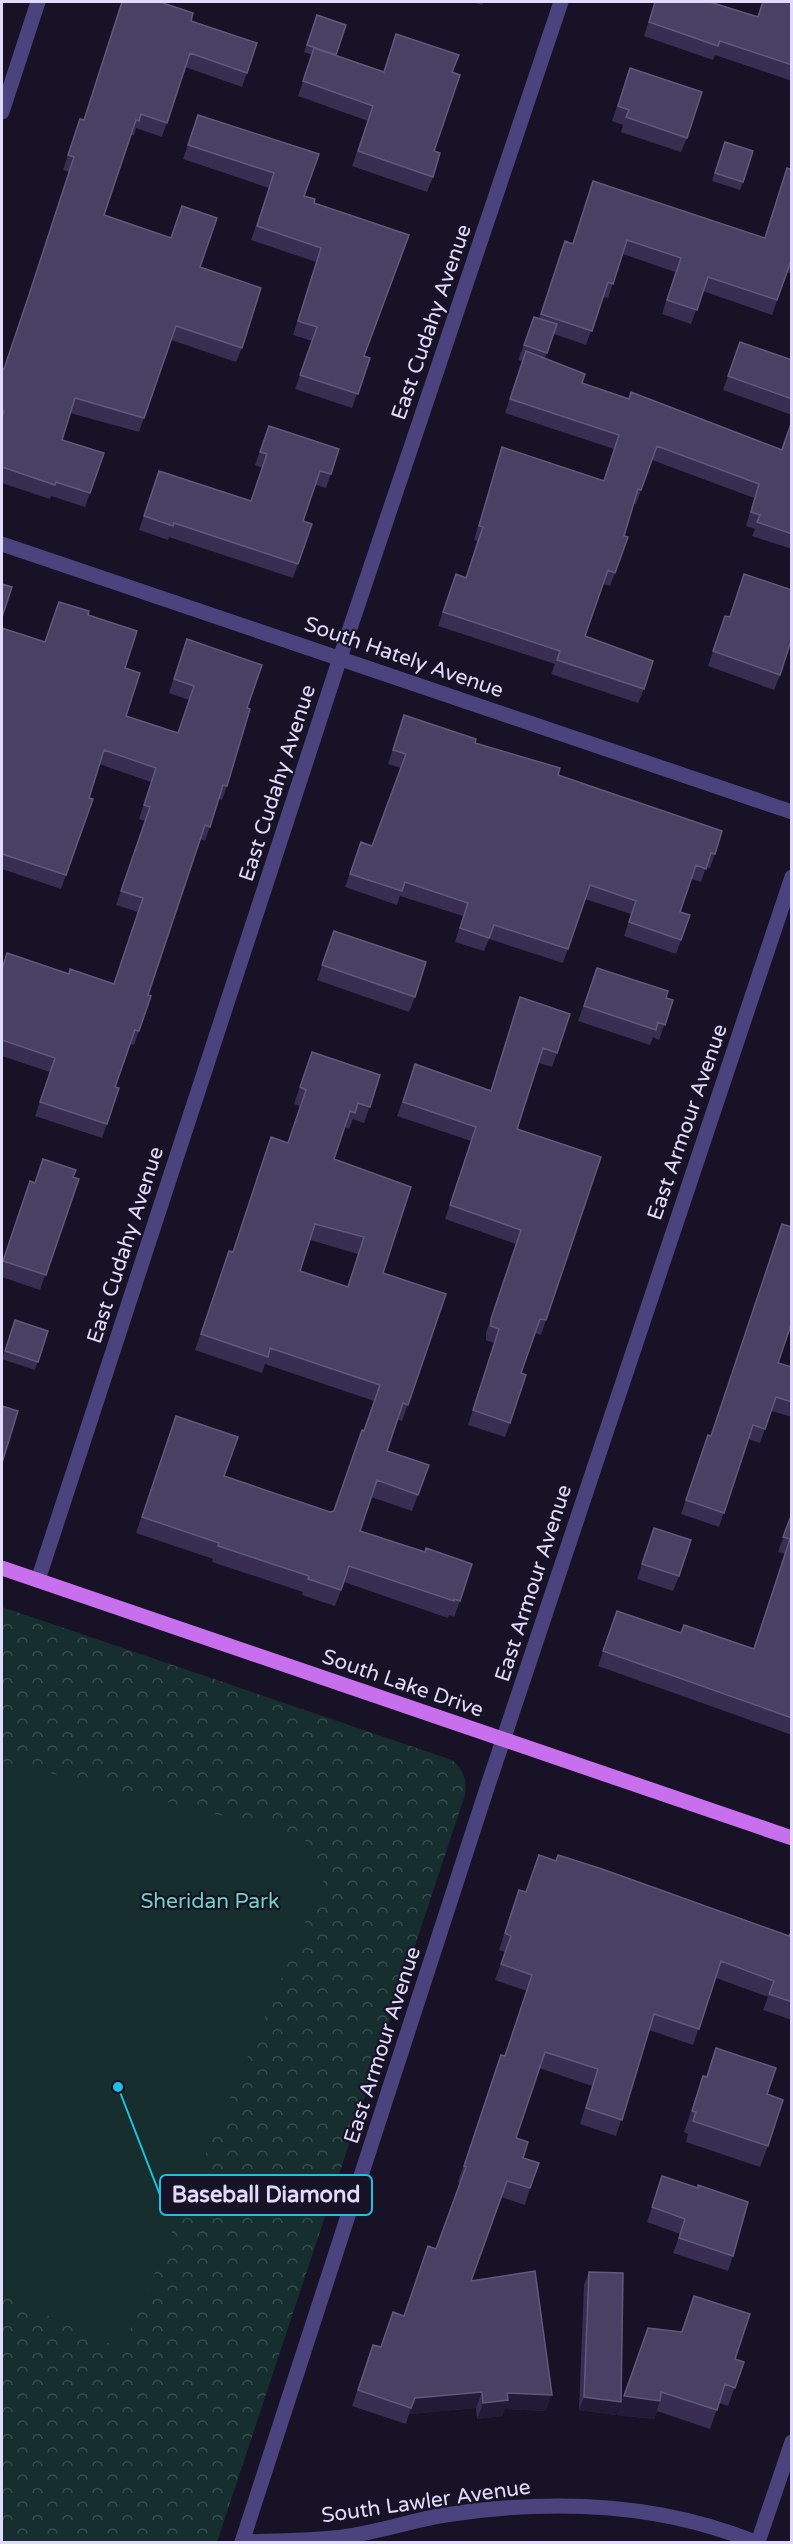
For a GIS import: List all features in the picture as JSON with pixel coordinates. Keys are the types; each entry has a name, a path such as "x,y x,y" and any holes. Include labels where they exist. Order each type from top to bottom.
{"main road":[{"name":"South Lake Drive","path":"2,1568 792,1838"}],"street":[{"path":"2,112 38,2"},
{"name":"East Cudahy Avenue","path":"38,1580 340,658 561,2"},
{"name":"South Hately Avenue","path":"2,544 792,812"},
{"name":"East Armour Avenue","path":"242,2542 504,1739 792,877"},
{"path":"756,2542 792,2442"},
{"name":"South Lawler Avenue","path":"242,2542 335,2538 444,2516 524,2505 636,2511 698,2521 756,2542"}],"green space":[{"name":"Sheridan Park","path":"2,1607 452,1760 462,1772 466,1784 465,1795 217,2542 2,2542"},
{"path":"2,1761 303,1836 324,1879 122,2349 2,2295"}],"building":[{"path":"122,2 160,2 193,13 191,21 257,43 247,73 190,53 167,123 141,114 139,121 136,120 104,215 171,238 182,206 217,218 200,267 261,288 242,348 176,326 144,418 75,398 62,440 104,453 90,493 56,482 55,485 2,467 4,411 2,410 2,369 4,369 74,157 68,155 80,119 84,120"},
{"path":"655,2 710,2 758,17 763,2 792,2 792,65 720,41 718,46 649,22"},
{"path":"317,15 346,25 336,55 307,45"},
{"path":"396,34 459,55 452,72 460,75 434,151 440,153 433,177 358,151 373,106 303,81 314,48 384,72"},
{"path":"630,68 702,92 687,138 626,117 629,110 618,106"},
{"path":"198,115 319,154 304,196 315,199 314,203 409,235 364,356 370,358 358,394 300,375 317,327 298,321 321,248 257,226 274,173 188,145"},
{"path":"725,142 753,151 743,182 715,173"},
{"path":"787,168 792,170 792,258 777,300 708,277 697,310 667,300 681,258 627,240 613,284 608,282 592,331 541,314 565,241 573,244 593,181 765,238"},
{"path":"534,317 557,324 547,353 524,345"},
{"path":"740,342 792,360 792,399 728,376"},
{"path":"526,351 585,374 582,383 629,399 631,392 782,450 792,421 792,534 757,522 760,515 751,512 759,484 657,446 641,490 638,489 624,536 628,537 615,573 608,570 585,636 653,661 644,689 557,660 560,651 443,612 456,574 466,578 483,527 479,526 502,447 604,481 619,435 510,399"},
{"path":"269,426 339,449 331,474 320,471 303,521 312,524 298,564 174,523 173,526 144,516 159,471 251,501 267,454 260,452"},
{"path":"744,574 792,590 792,638 780,675 713,651 725,616 730,617"},
{"path":"2,584 12,587 2,617"},
{"path":"59,602 89,611 88,615 137,631 125,668 140,673 126,716 178,733 194,686 174,679 187,639 262,665 247,708 250,709 227,786 223,785 210,827 205,825 148,995 151,996 139,1031 135,1030 115,1087 119,1088 107,1124 40,1102 55,1058 2,1040 2,969 7,953 69,974 70,969 114,984 143,898 121,891 150,807 144,805 156,768 104,750 89,798 93,799 66,875 2,854 2,628 45,642"},
{"path":"404,715 476,739 475,743 560,768 558,775 722,831 715,854 711,853 706,869 696,865 680,912 690,915 681,940 629,922 636,901 590,885 568,949 494,925 489,938 460,928 468,903 405,882 402,891 350,874 361,842 372,846 406,754 393,750"},
{"path":"334,931 426,962 415,997 322,965"},
{"path":"597,968 668,991 666,998 673,1000 665,1025 658,1022 656,1030 584,1006"},
{"path":"520,997 570,1014 557,1053 543,1048 517,1129 601,1157 546,1320 540,1319 521,1373 526,1375 510,1423 473,1410 499,1329 491,1326 491,1319 521,1230 450,1205 476,1127 403,1102 415,1064 491,1091"},
{"path":"312,1052 380,1075 370,1107 358,1103 355,1113 350,1111 334,1159 411,1187 383,1273 446,1294 408,1405 403,1403 387,1451 429,1465 418,1495 377,1480 360,1531 425,1552 426,1548 472,1564 460,1601 454,1599 454,1601 349,1566 341,1590 308,1579 309,1576 218,1546 219,1543 142,1517 176,1416 238,1437 224,1476 330,1512 334,1511 362,1430 364,1431 380,1385 270,1348 268,1357 201,1334 229,1251 233,1252 271,1137 288,1143 306,1090 300,1087","holes":["315,1224 364,1237 348,1287 300,1271"]},
{"path":"43,1159 76,1170 73,1177 79,1179 46,1275 3,1261 30,1181 35,1183"},
{"path":"782,1224 792,1227 792,1322 778,1363 792,1367 792,1402 776,1397 765,1429 753,1425 724,1513 686,1500 708,1435 711,1436"},
{"path":"15,1320 48,1331 38,1362 5,1351"},
{"path":"2,1406 18,1411 2,1463"},
{"path":"792,1513 792,1718 603,1651 617,1611 681,1633 684,1625 754,1649 790,1539 783,1537"},
{"path":"654,1528 691,1540 679,1576 642,1564"},
{"path":"539,1855 556,1861 558,1855 602,1869 789,1936 792,1931 792,2002 769,1994 774,1981 721,1961 699,2029 654,2014 622,2120 586,2108 598,2069 545,2052 516,2138 528,2142 523,2158 539,2163 530,2188 507,2181 471,2281 535,2271 552,2395 507,2393 508,2400 483,2403 482,2392 415,2398 411,2408 358,2390 373,2345 381,2347 393,2312 404,2316 428,2246 436,2249 466,2167 464,2166 501,2055 505,2056 532,1975 501,1964 511,1936 505,1933 519,1890 526,1892"},
{"path":"716,2048 776,2068 767,2094 783,2100 768,2146 693,2121 696,2112 692,2111 703,2076 707,2077"},
{"path":"662,2176 698,2188 698,2185 748,2202 733,2256 679,2238 685,2219 652,2207"},
{"path":"589,2272 623,2273 621,2402 584,2397"},
{"path":"694,2296 750,2314 735,2359 744,2362 735,2388 725,2384 717,2410 661,2392 660,2401 624,2396 648,2328 682,2332"}],"place":[{"name":"Baseball Diamond","path":"118,2087"}]}
